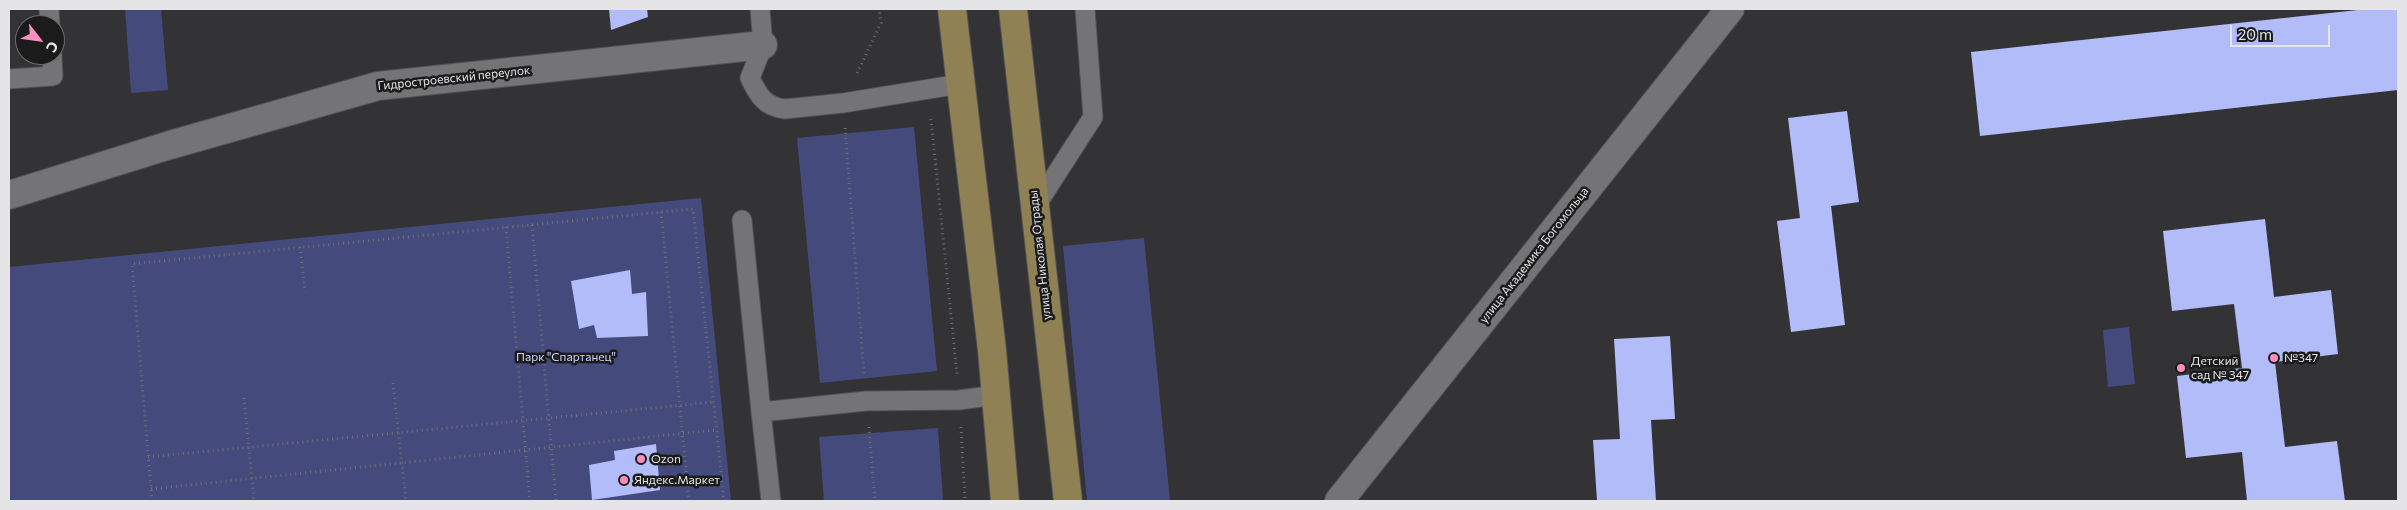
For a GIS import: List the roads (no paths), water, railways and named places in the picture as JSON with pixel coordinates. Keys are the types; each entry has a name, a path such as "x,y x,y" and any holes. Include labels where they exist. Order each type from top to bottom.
{"main road":[{"path":"952,9 996,395 1005,501"},
{"name":"улица Николая Отрады","path":"1013,9 1068,501"}],"street":[{"name":"улица Академика Богомольца","path":"1339,501 1730,9"},
{"name":"Гидростроевский переулок","path":"9,195 170,145 378,86 763,45"}],"lane":[{"path":"760,9 763,45 750,78 760,99 777,108 785,109 843,103 960,84"},
{"path":"1035,207 1093,117 1085,9"},
{"path":"9,79 53,76 52,65"},
{"path":"742,220 771,501"},
{"path":"761,412 866,400 959,400 996,395"}],"place":[{"name":"№347","path":"2274,358"},
{"name":"Детский сад № 347","path":"2181,368"},
{"name":"Ozon","path":"641,459"},
{"name":"Яндекс.Маркет","path":"624,480"}],"park label":[{"name":"Парк \"Спартанец\"","path":"566,357"}]}
